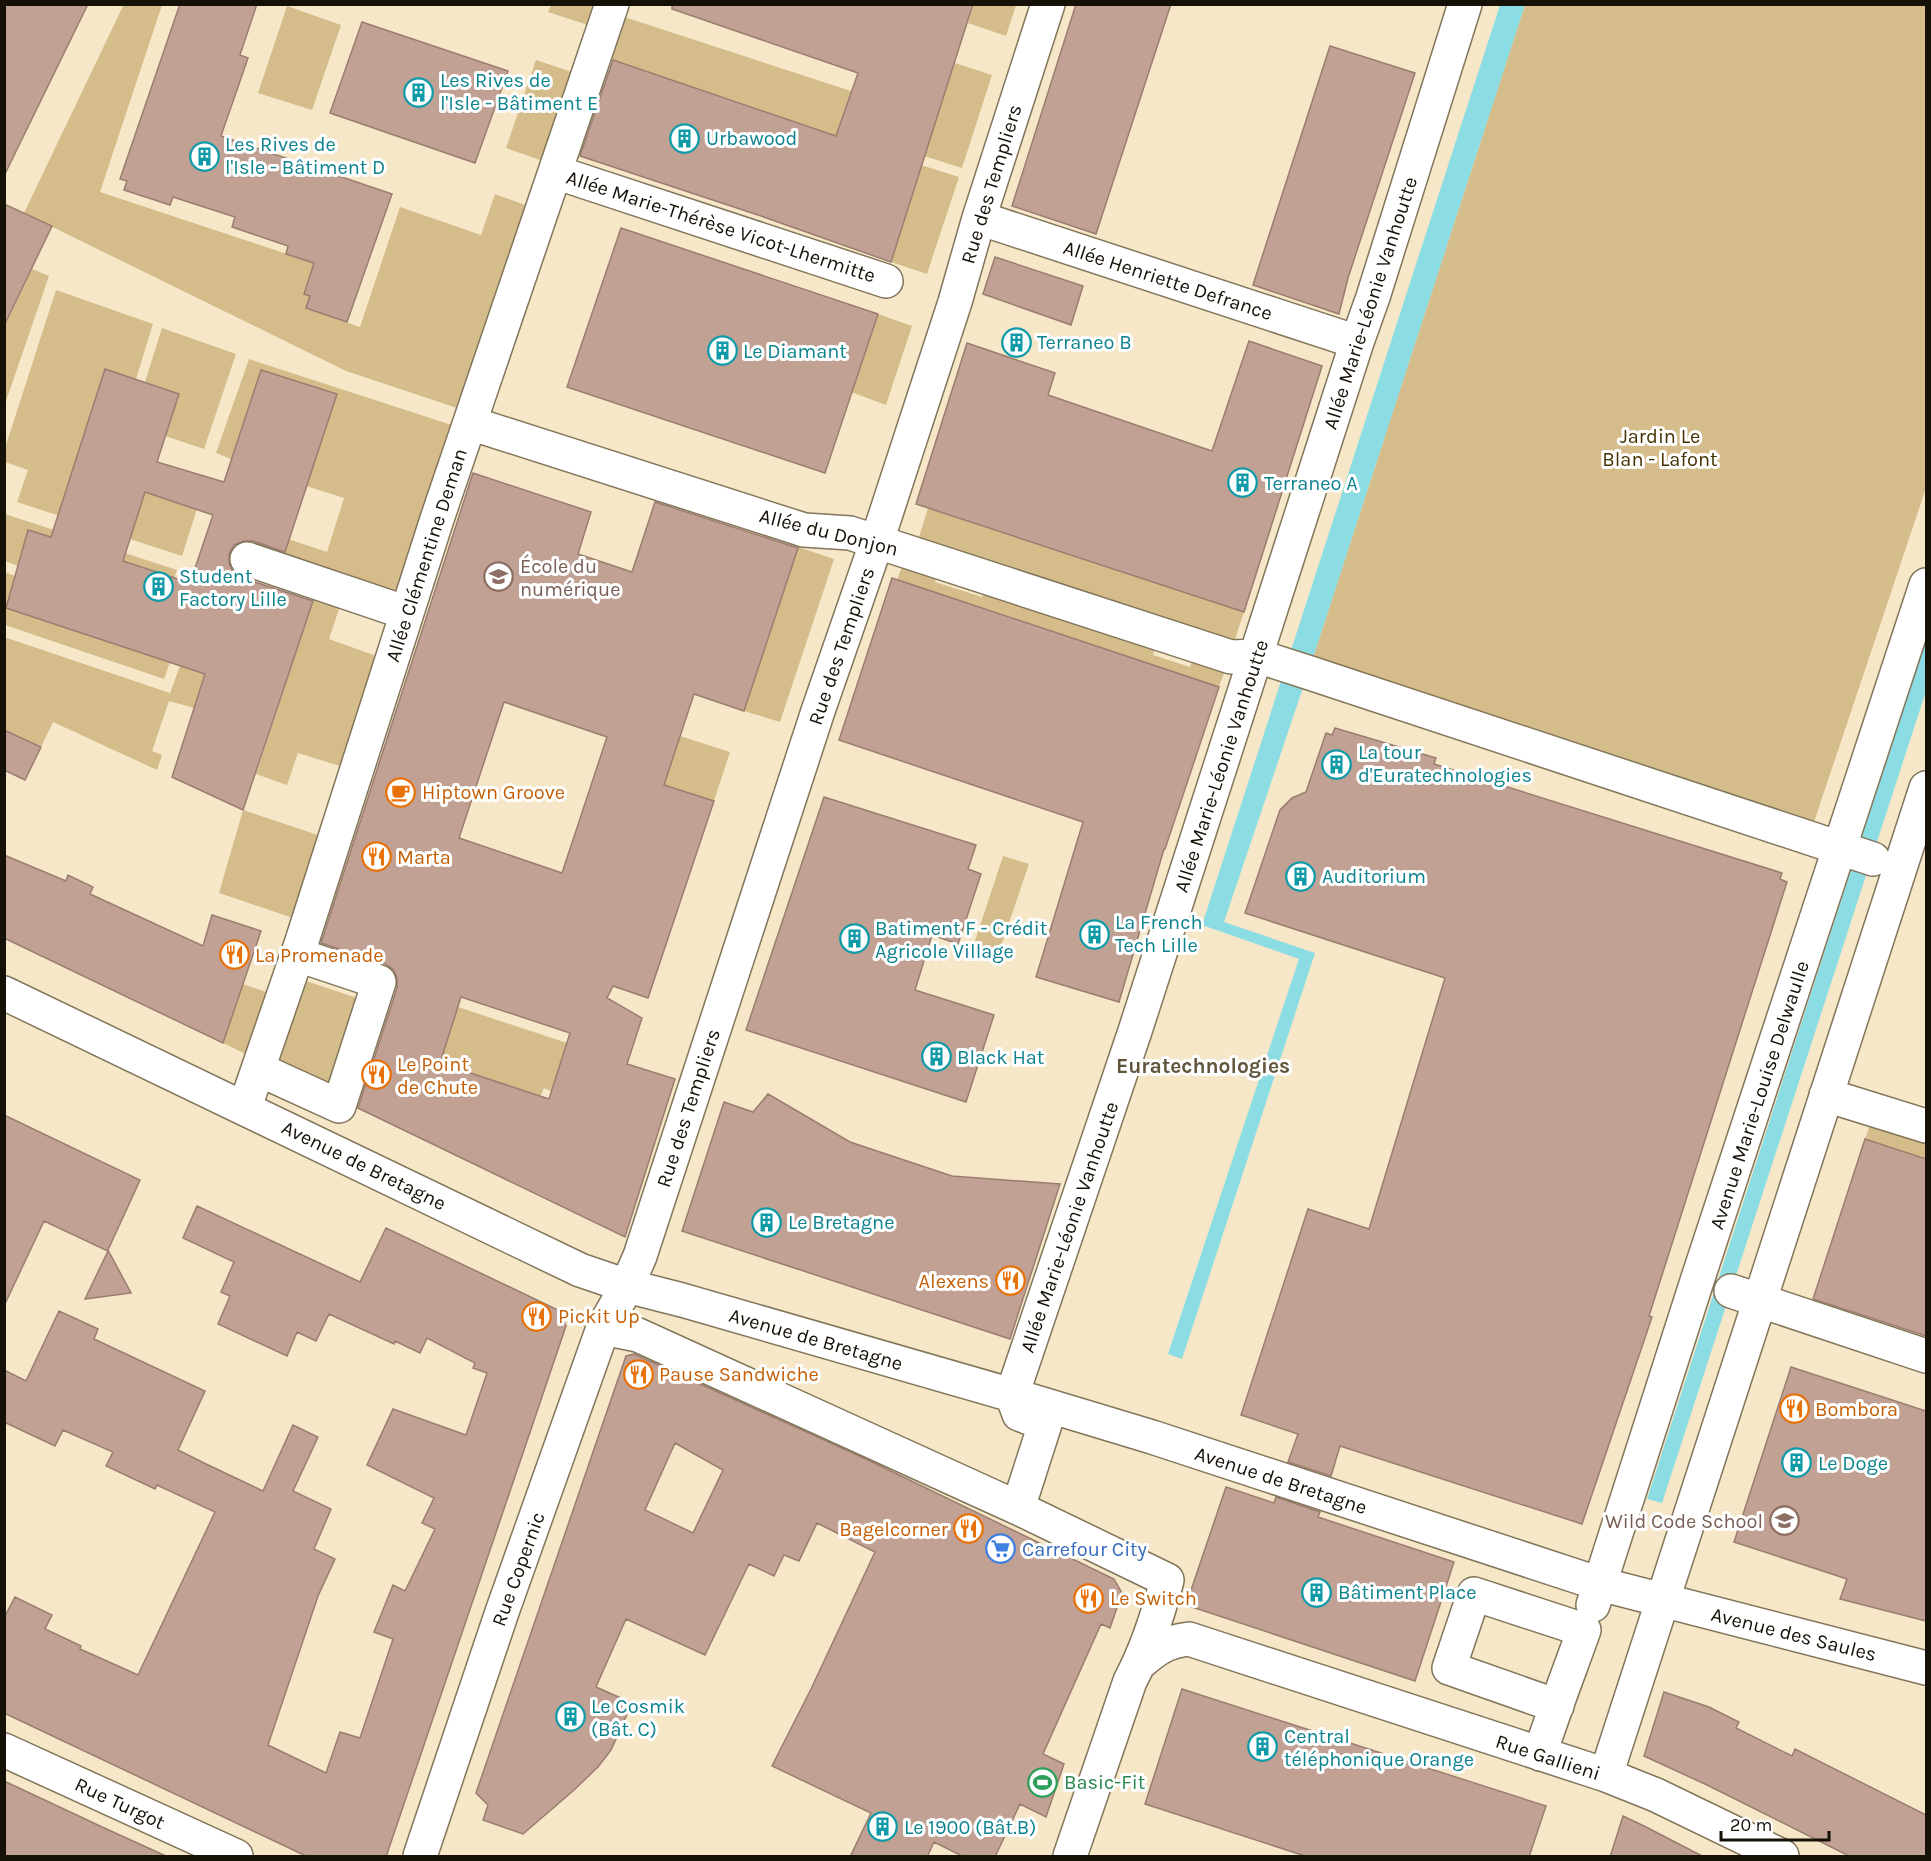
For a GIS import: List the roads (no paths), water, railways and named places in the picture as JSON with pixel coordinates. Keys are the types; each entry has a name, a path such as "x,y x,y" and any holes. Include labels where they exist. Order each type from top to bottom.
{"street":[{"name":"Allée Clémentine Deman","path":"245,1107 298,955 470,423 612,4"},
{"name":"Rue des Templiers","path":"627,1286 640,1256 818,711 877,541 1048,4"},
{"name":"Allée Marie-Léonie Vanhoutte","path":"1012,1395 1135,1031 1284,665 1357,342 1465,4"},
{"name":"Allée Marie-Thérèse Vicot-Lhermitte","path":"555,172 886,281"},
{"name":"Allée Henriette Defrance","path":"979,218 1357,342"},
{"name":"Allée du Donjon","path":"470,423 804,530 850,533 877,541 1231,657 1284,665 1856,854"},
{"path":"247,559 407,613"},
{"name":"Avenue Marie-Louise Delwaulle","path":"1597,1594 1697,1281 1856,854 1926,585"},
{"path":"1606,1776 1662,1600 1745,1296 1826,1095 1926,788"},
{"path":"258,1069 339,1106 379,982 298,955"},
{"name":"Avenue de Bretagne","path":"4,993 580,1270 627,1286 1152,1437 1597,1594 1662,1600"},
{"path":"1826,1095 1926,1126"},
{"name":"Rue Copernic","path":"420,1857 502,1611 603,1328 627,1286"},
{"path":"1745,1296 1926,1356"},
{"path":"603,1328 638,1335 1018,1508 1167,1580 1157,1616 1140,1663 1130,1681 1070,1857"},
{"path":"1012,1395 1019,1414 1045,1424 1018,1508"},
{"name":"Avenue des Saules","path":"1662,1600 1926,1668"},
{"name":"Rue Gallieni","path":"1140,1663 1164,1644 1189,1639 1606,1776 1656,1795 1782,1857"},
{"path":"1540,1754 1557,1706"},
{"name":"Rue Turgot","path":"4,1750 236,1857"}],"water":[{"path":"1500,5 1525,5 1312,661 1224,922 1315,953 1182,1359 1168,1354 1299,959 1202,925"},
{"path":"1926,639 1926,691 1662,1503 1647,1499"}],"place":[{"name":"Les Rives de l'Isle - Bâtiment E","path":"419,92"},
{"name":"Urbawood","path":"685,138"},
{"name":"Les Rives de l'Isle - Bâtiment D","path":"204,156"},
{"name":"Terraneo B","path":"1016,342"},
{"name":"Le Diamant","path":"722,351"},
{"name":"Terraneo A","path":"1243,483"},
{"name":"École du numérique","path":"499,577"},
{"name":"Student Factory Lille","path":"158,587"},
{"name":"La tour d'Euratechnologies","path":"1337,764"},
{"name":"Hiptown Groove","path":"401,792"},
{"name":"Marta","path":"376,857"},
{"name":"Auditorium","path":"1301,876"},
{"name":"La French Tech Lille","path":"1094,934"},
{"name":"Batiment F - Crédit Agricole Village","path":"854,939"},
{"name":"La Promenade","path":"234,955"},
{"name":"Black Hat","path":"936,1057"},
{"name":"Le Point de Chute","path":"376,1075"},
{"name":"Le Bretagne","path":"767,1222"},
{"name":"Alexens","path":"1010,1281"},
{"name":"Pickit Up","path":"537,1316"},
{"name":"Pause Sandwiche","path":"638,1374"},
{"name":"Bombora","path":"1794,1409"},
{"name":"Le Doge","path":"1797,1463"},
{"name":"Wild Code School","path":"1784,1521"},
{"name":"Bagelcorner","path":"969,1529"},
{"name":"Carrefour City","path":"1001,1549"},
{"name":"Bâtiment Place","path":"1317,1592"},
{"name":"Le Switch","path":"1089,1598"},
{"name":"Le Cosmik (Bât. C)","path":"570,1717"},
{"name":"Central téléphonique Orange","path":"1263,1747"},
{"name":"Basic-Fit","path":"1043,1782"},
{"name":"Le 1900 (Bât.B)","path":"883,1827"}],"district":[{"name":"Euratechnologies","path":"1203,1066"}],"park label":[{"name":"Jardin Le Blan - Lafont","path":"1660,448"}]}
